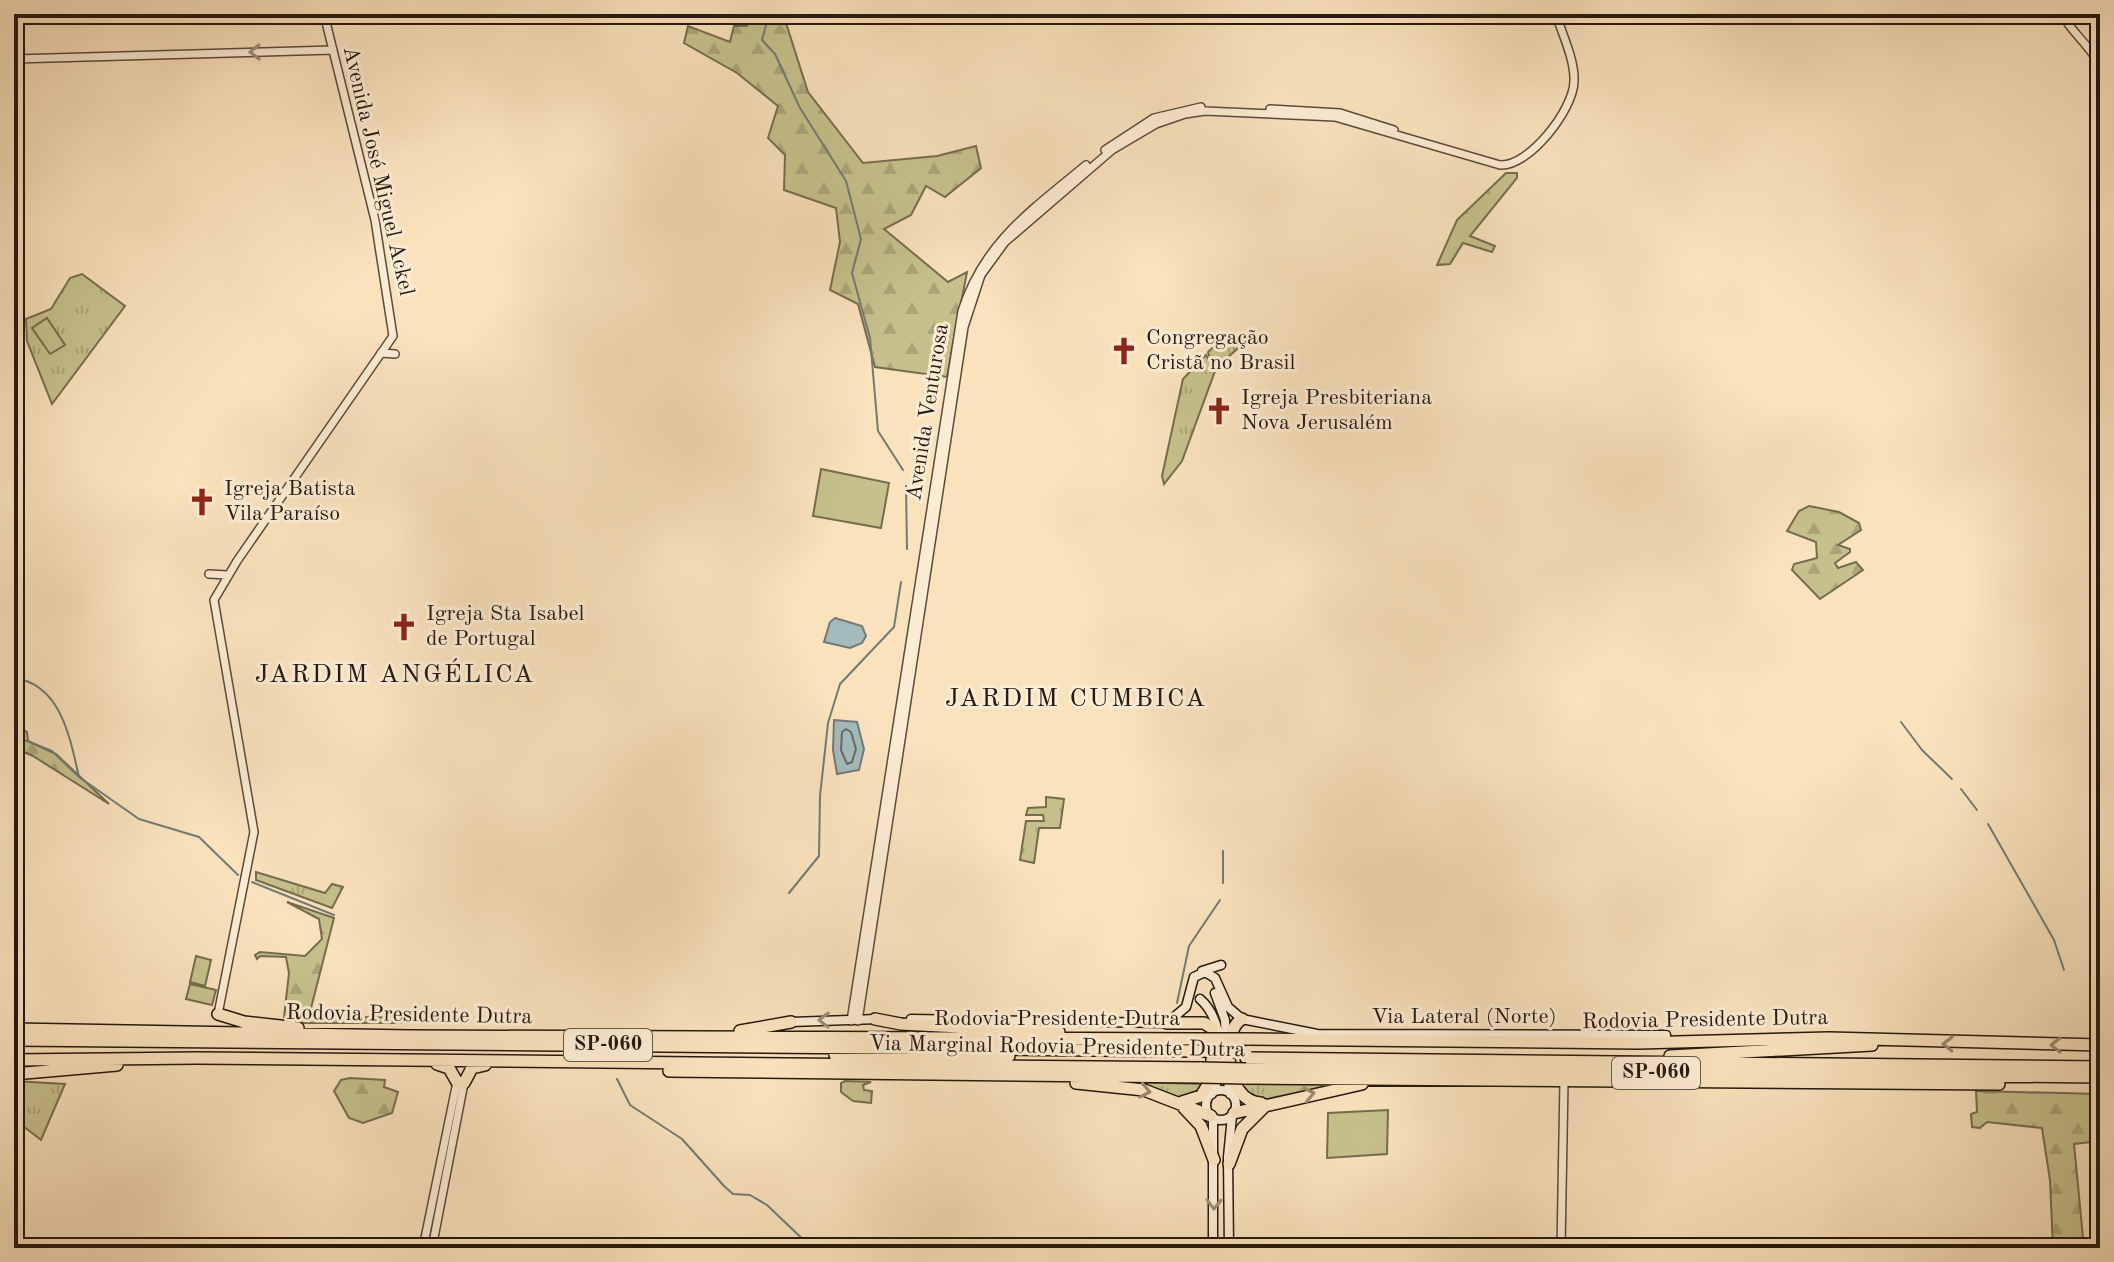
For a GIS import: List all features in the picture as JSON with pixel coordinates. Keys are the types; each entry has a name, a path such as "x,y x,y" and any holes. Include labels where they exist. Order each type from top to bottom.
{"highway":[{"path":"218,1014 244,1022 322,1034"},
{"path":"875,1019 887,1023 1100,1035 1132,1040"},
{"path":"1242,1019 1235,1023 1230,1036 1234,1086 1249,1101 1270,1102"},
{"path":"713,1036 791,1022"},
{"path":"1167,1023 1204,1023 1212,1028 1209,1086 1194,1100 1177,1102"},
{"name":"Rodovia Presidente Dutra","path":"14,1029 1132,1040 1201,1059"},
{"path":"1666,1035 1718,1033 1796,1039"},
{"name":"Rodovia Presidente Dutra","path":"1246,1059 1796,1039 2100,1045"},
{"name":"Rodovia Presidente Dutra","path":"14,1040 1201,1059 2100,1067"},
{"path":"1670,1056 1866,1047 1885,1042"},
{"name":"Rodovia Presidente Dutra","path":"14,1047 1201,1059 1670,1056 2100,1059"},
{"path":"14,1054 81,1052 88,1048"},
{"path":"14,1074 182,1062 197,1058"},
{"name":"Via Marginal Rodovia Presidente Dutra","path":"14,1060 197,1058 626,1063 1201,1059"},
{"path":"626,1063 646,1070 722,1073 1012,1075 1201,1059 1246,1059 1394,1079 1934,1084 2027,1083 2066,1077"},
{"name":"Via Marginal Rodovia Presidente Dutra","path":"1246,1059 2100,1077"},
{"path":"397,1061 444,1064 461,1083 477,1065 527,1062"},
{"path":"1012,1075 1144,1090 1212,1117"},
{"path":"1233,1114 1270,1102 1394,1079"},
{"path":"1177,1102 1201,1126 1214,1160"},
{"path":"1229,1164 1242,1129 1270,1102"}],"main road":[{"path":"791,1022 875,1019 1167,1023 1183,1011 1192,980 1200,973 1221,965"},
{"path":"1200,973 1211,974 1225,1020 1227,1088 1236,1104 1229,1164 1229,1248"},
{"path":"1200,999 1216,990"},
{"path":"1216,990 1228,1007 1242,1019"},
{"path":"1191,991 1218,1023 1217,1082 1207,1103 1212,1117 1214,1160 1213,1248"},
{"name":"Via Lateral (Norte)","path":"1242,1019 1310,1032 1666,1035"},
{"path":"1212,1094 1223,1091 1230,1094"},
{"path":"1212,1117 1224,1120 1233,1114"}],"street":[{"name":"Avenida José Miguel Ackel","path":"324,14 375,220 393,336 381,353"},
{"path":"1381,129 1500,165 1516,164 1527,157 1570,102 1573,92 1574,75 1556,14"},
{"path":"2063,15 2097,58 2100,69"},
{"path":"2083,44 2100,48"},
{"path":"14,59 333,50"},
{"name":"Avenida Venturosa","path":"855,1021 964,327 985,268 1005,242 1101,158 1156,124 1191,113 1219,111 1335,117 1381,129"},
{"path":"1381,129 1423,140"},
{"path":"1385,141 1393,134"},
{"path":"218,1014 254,832 214,600 227,575 381,353 395,354"},
{"path":"209,574 227,575"},
{"path":"1561,1248 1564,1081"},
{"path":"423,1248 461,1083"},
{"path":"432,1248 461,1083"}],"green space":[{"path":"748,14 794,14 786,23 808,92 863,163 937,156 976,146 981,168 945,197 926,186 911,215 884,229 948,282 967,272 947,377 875,367 858,304 830,290 840,242 836,208 784,190 785,155 768,138 778,106 737,73 684,43 688,26 730,42 734,26 747,26"},
{"path":"1506,173 1517,173 1517,178 1470,236 1495,246 1492,252 1463,243 1450,264 1437,265 1457,220"},
{"path":"14,272 23,273 20,304 24,340 14,324"},
{"path":"82,274 125,306 52,404 27,341 26,319 51,309 70,278"},
{"path":"47,318 65,345 50,354 32,328"},
{"path":"1243,339 1245,342 1218,366 1210,360 1208,352 1221,340"},
{"path":"1206,355 1215,371 1182,461 1164,484 1162,476 1183,379"},
{"path":"821,469 889,483 881,528 813,516"},
{"path":"1809,506 1839,512 1859,523 1861,530 1838,545 1850,549 1850,552 1835,563 1838,568 1856,562 1863,570 1820,599 1792,570 1794,564 1817,558 1816,542 1787,531 1799,511"},
{"path":"14,725 27,732 28,741 56,754 109,804 33,756 14,748"},
{"path":"1046,797 1064,799 1060,828 1039,828 1034,863 1020,860 1026,821 1044,821 1043,815 1026,815 1028,808 1046,807"},
{"path":"256,872 325,893 332,884 343,887 332,908 256,880"},
{"path":"287,902 334,918 309,1016 410,1018 409,1023 300,1023 284,1017 289,973 286,957 260,956 257,959 255,955 260,952 305,956 322,939 319,919"},
{"path":"196,956 211,960 205,986 190,982"},
{"path":"190,984 216,990 212,1005 186,999"},
{"path":"341,1080 385,1080 384,1087 398,1092 392,1113 363,1123 349,1118 334,1091"},
{"path":"14,1081 65,1084 41,1140 14,1119"},
{"path":"1081,1081 1206,1084 1189,1100"},
{"path":"871,1082 863,1085 864,1090 872,1091 871,1103 853,1101 841,1092 841,1083"},
{"path":"1237,1083 1344,1083 1257,1101"},
{"path":"1976,1091 2100,1094 2100,1141 2074,1144 2084,1248 2053,1248 2050,1180 2042,1128 1987,1122 1980,1128 1972,1127 1971,1114 1977,1112"},
{"path":"1388,1110 1387,1154 1327,1158 1328,1113"}],"water":[{"path":"835,618 862,626 866,636 862,643 850,648 824,642 830,622"},
{"path":"834,720 857,722 864,749 859,770 837,774 833,750"}],"waterway":[{"path":"769,14 762,40 775,54 800,108 846,181 861,239 852,273 870,338 878,431 903,470"},
{"path":"906,486 907,549"},
{"path":"789,893 819,856 820,796 828,723 840,684 894,627 901,582"},
{"path":"14,678 30,682 53,702 67,730 79,777 139,819 199,837 238,875"},
{"path":"1901,722 1922,750 1952,779"},
{"path":"14,736 52,751 79,777"},
{"path":"1961,789 1977,810"},
{"path":"1988,824 2054,940 2064,970"},
{"path":"1223,851 1223,883"},
{"path":"252,882 334,915"},
{"path":"1177,1003 1189,946 1220,900"},
{"path":"617,1079 630,1105 682,1139 733,1194 750,1195 767,1205 812,1248"}],"place":[{"name":"Congregação Cristã no Brasil","path":"1124,351"},
{"name":"Igreja Presbiteriana Nova Jerusalém","path":"1219,411"},
{"name":"Igreja Batista Vila Paraíso","path":"202,502"},
{"name":"Igreja Sta Isabel de Portugal","path":"404,627"}],"district":[{"name":"JARDIM ANGÉLICA","path":"395,675"},
{"name":"JARDIM CUMBICA","path":"1076,699"}]}
